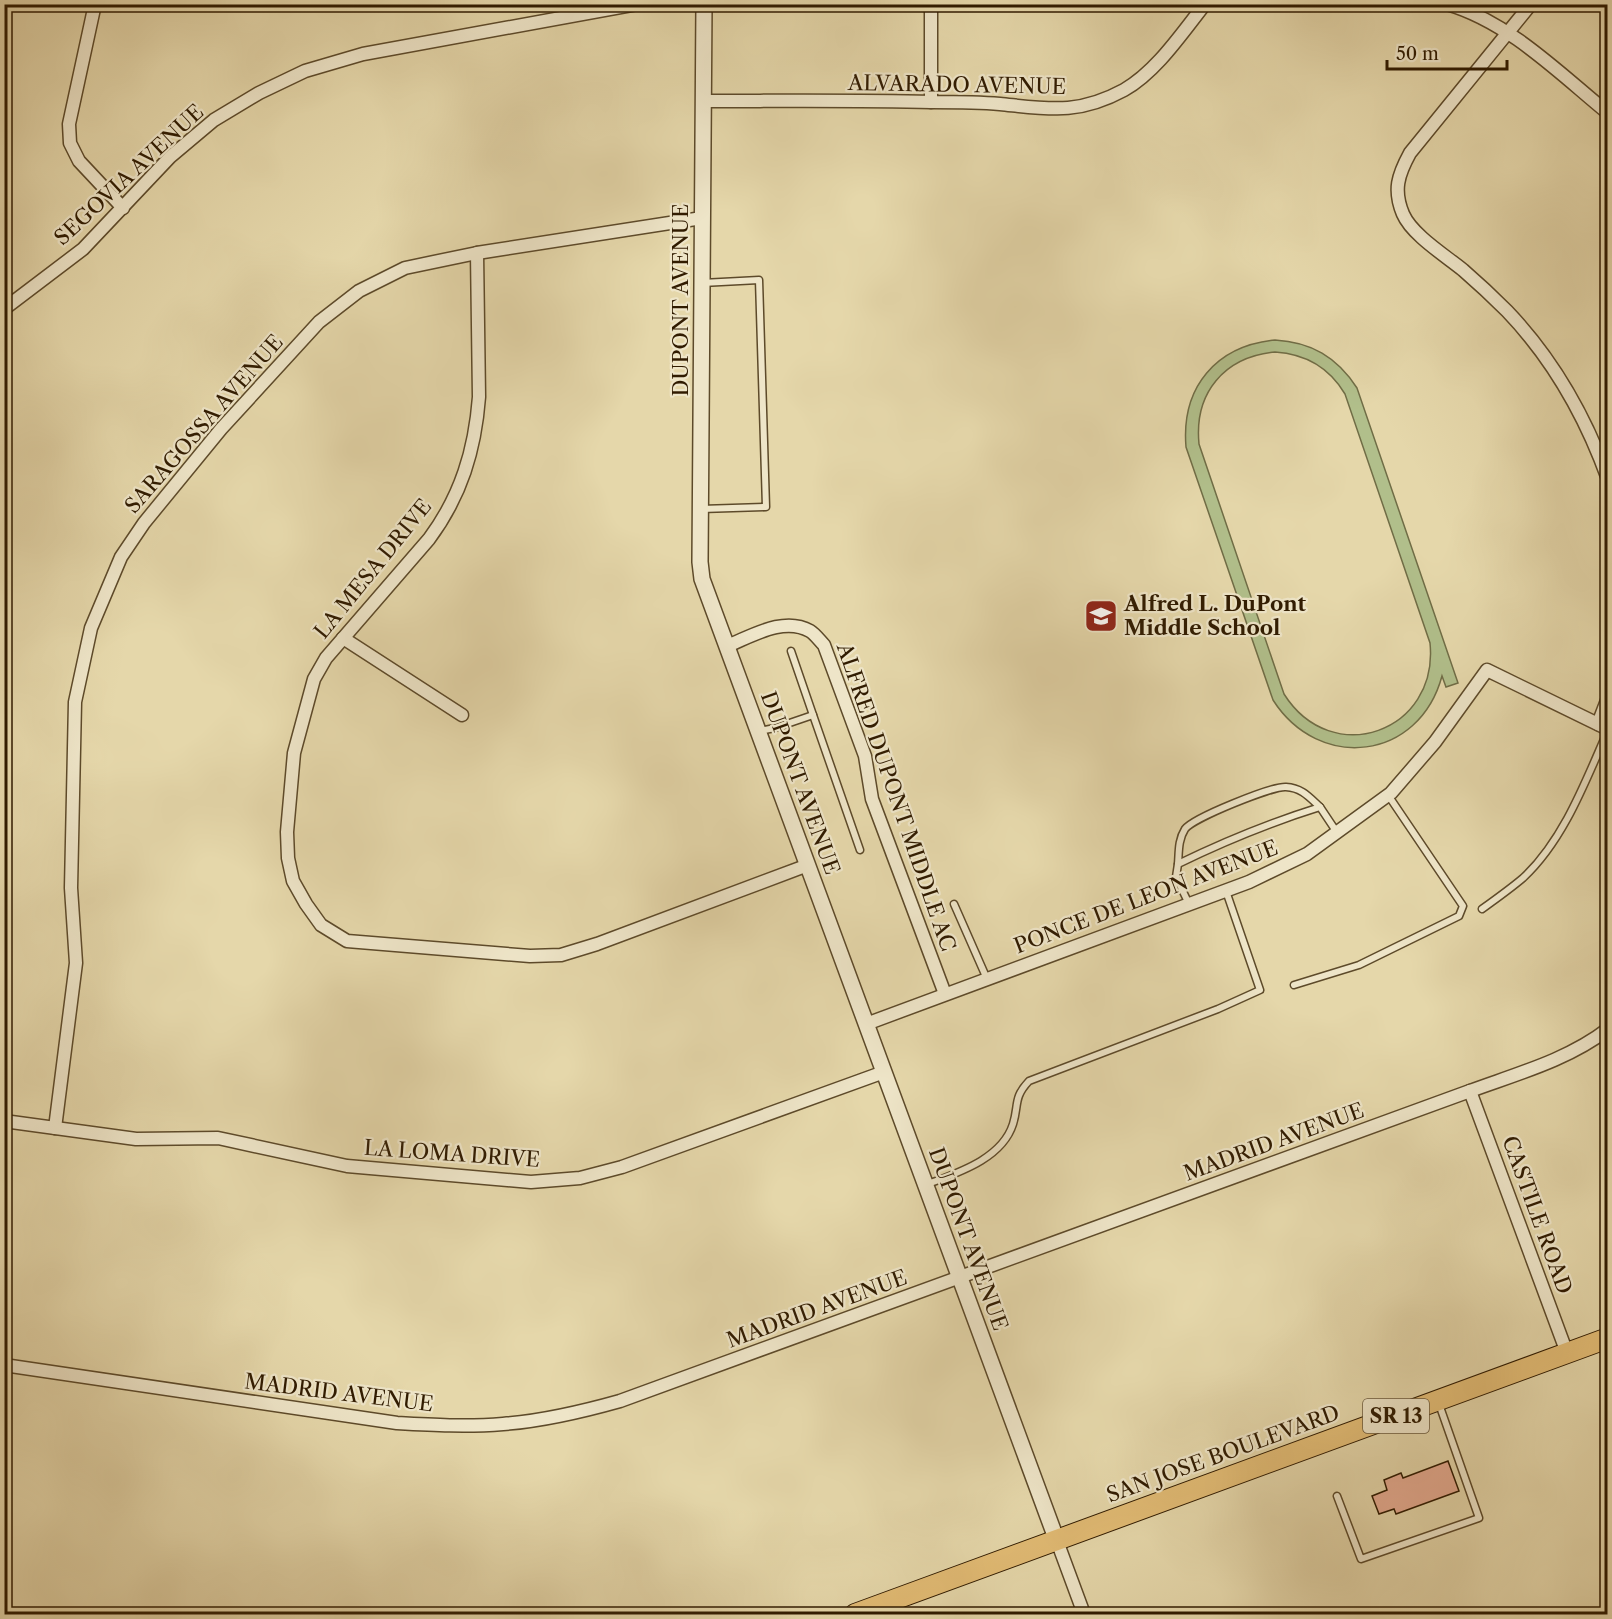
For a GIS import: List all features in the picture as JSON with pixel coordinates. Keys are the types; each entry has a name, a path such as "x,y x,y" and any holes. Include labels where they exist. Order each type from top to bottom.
{"main road":[{"name":"SAN JOSE BOULEVARD","path":"855,1614 1608,1338"}],"street":[{"path":"95,4 69,124 70,143 79,161 123,208"},
{"name":"SEGOVIA AVENUE","path":"4,309 83,249 170,157 214,120 259,93 305,71 363,54 637,4"},
{"name":"DUPONT AVENUE","path":"704,4 702,579 1057,1541"},
{"path":"931,102 932,4"},
{"name":"ALVARADO AVENUE","path":"704,101 931,102 999,104 1046,110 1070,109 1095,103 1125,89 1157,63 1205,4"},
{"path":"1447,4 1469,11 1508,34 1608,113"},
{"path":"1531,4 1410,153 1399,175 1398,195 1404,216 1424,239 1464,271 1508,312 1541,354 1570,396 1595,444 1608,479"},
{"name":"SARAGOSSA AVENUE","path":"55,1128 76,963 70,888 75,702 92,628 121,557 144,523 221,429 319,322 359,291 405,268 477,254 702,218"},
{"name":"LA MESA DRIVE","path":"477,254 477,417 466,467 459,490 442,521 326,658 314,679 294,753 287,832 288,858 293,880 321,925 347,941 530,956 561,955 597,944 808,866"},
{"name":"ALFRED DUPONT MIDDLE AC","path":"727,646 774,627 793,625 810,632 824,645 865,756 872,799 945,994"},
{"path":"343,638 462,715"},
{"name":"PONCE DE LEON AVENUE","path":"866,1024 1226,891 1307,854 1388,795 1435,742 1487,670 1604,728"},
{"path":"1604,728 1608,698"},
{"name":"MADRID AVENUE","path":"4,1365 397,1423 453,1426 503,1424 566,1416 620,1401 1470,1091 1556,1059 1608,1029"},
{"name":"LA LOMA DRIVE","path":"4,1120 136,1139 218,1138 347,1166 531,1182 580,1178 622,1167 884,1072"},
{"name":"CASTILE ROAD","path":"1470,1091 1567,1353"},
{"path":"1057,1541 1084,1614"}],"lane":[{"path":"701,509 766,507 759,280 702,283"},
{"path":"790,651 860,850"},
{"path":"759,731 813,715"},
{"path":"1482,909 1522,879 1547,849 1569,813 1604,728"},
{"path":"1190,904 1176,877 1180,839 1187,827 1198,819 1284,786 1302,789 1320,807 1336,831"},
{"path":"1294,985 1359,965 1459,916 1463,906 1388,795"},
{"path":"1178,864 1320,807"},
{"path":"925,1185 978,1164 1004,1141 1013,1125 1019,1091 1029,1081 1218,1009 1260,990 1226,891"},
{"path":"954,904 987,980"},
{"path":"1337,1496 1361,1559 1479,1518 1438,1400"}],"green space":[{"path":"1275,340 1288,341 1311,348 1332,360 1357,388 1458,683 1446,687 1442,676 1430,704 1412,726 1391,740 1366,747 1341,746 1316,739 1293,723 1273,700 1186,447 1186,425 1196,388 1206,373 1220,361 1254,344","holes":["1286,353 1307,359 1324,369 1345,394 1430,643 1428,674 1418,699 1400,718 1378,730 1354,735 1328,731 1304,717 1284,694 1199,444 1202,409 1207,394 1216,381 1241,361 1257,355"]}],"building":[{"path":"1448,1461 1459,1491 1396,1514 1394,1509 1379,1514 1372,1496 1387,1490 1384,1480 1401,1473 1403,1478"}],"place":[{"name":"Alfred L. DuPont Middle School","path":"1101,616"}]}
